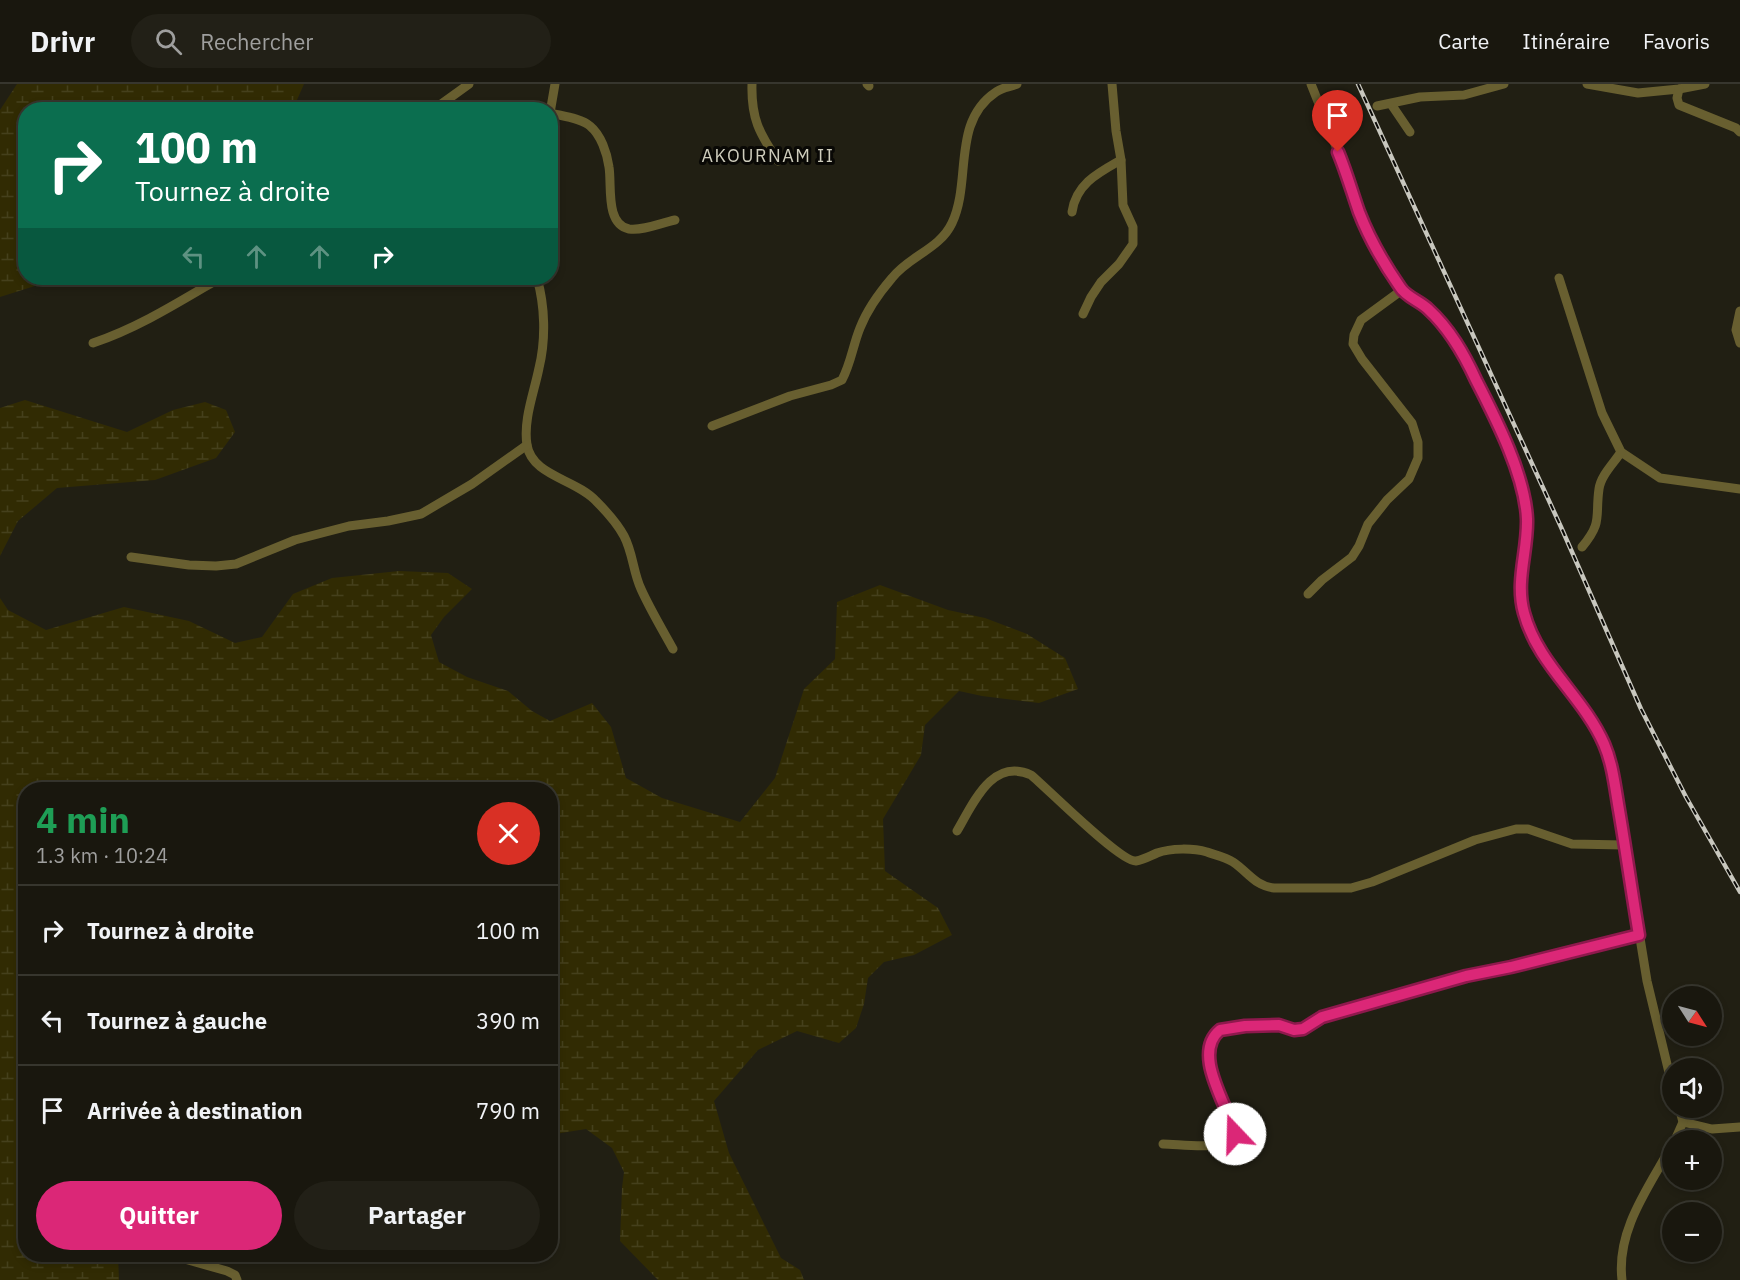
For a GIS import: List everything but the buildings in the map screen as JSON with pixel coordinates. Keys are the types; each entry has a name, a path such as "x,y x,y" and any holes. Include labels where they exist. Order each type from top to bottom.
{"street":[{"path":"445,102 469,84"},
{"path":"552,102 555,84"},
{"path":"752,84 754,120 778,161"},
{"path":"712,426 790,396 836,384 842,380 860,327 888,284 902,266 943,237 952,225 959,205 964,149 973,118 994,93 1017,84"},
{"path":"1083,314 1101,282 1119,264 1133,244 1132,227 1123,205 1121,160 1112,84"},
{"path":"1311,84 1360,213 1374,243 1402,290 1427,308 1447,329 1464,355 1496,422 1523,489 1526,535 1520,591 1524,615 1547,662 1579,702 1604,745 1612,766 1653,1012 1660,1029 1666,1058"},
{"path":"1377,106 1420,97 1464,95 1504,84"},
{"path":"1587,84 1638,93 1705,84"},
{"path":"1679,89 1677,98 1679,105 1736,128 1740,132"},
{"path":"1390,104 1410,132"},
{"path":"558,115 588,124 597,133 609,166 614,216 622,225 635,229 675,220"},
{"path":"1072,212 1075,197 1090,178 1121,160"},
{"path":"1559,278 1602,413 1621,452 1660,478 1740,489"},
{"path":"93,344 117,335 208,285"},
{"path":"538,285 544,313 542,353 529,410 527,445 532,460 540,468 584,490 594,498 624,536 641,589 673,649"},
{"path":"1308,594 1352,557 1368,524 1415,468 1418,458 1418,442 1412,423 1353,344 1353,334 1361,320 1402,290"},
{"path":"1740,311 1736,330 1740,343"},
{"path":"131,557 189,565 236,564 295,540 349,526 421,514 472,484 527,445"},
{"path":"1582,547 1591,537 1599,519 1599,488 1603,477 1621,452"},
{"path":"957,831 981,790 1001,773 1016,770 1031,775 1101,839 1130,861 1160,852 1189,849 1204,851 1233,863 1265,887 1352,888 1475,840 1516,829 1528,829 1572,844 1624,845"},
{"path":"1163,1144 1219,1146 1230,1142 1234,1137 1232,1124 1209,1062 1210,1045 1220,1030 1245,1026 1279,1025 1294,1030 1303,1029 1322,1017 1466,976 1639,935"},
{"path":"1679,1130 1683,1122 1682,1118"},
{"path":"1683,1122 1712,1129 1740,1127"},
{"path":"1622,1280 1620,1265 1624,1238 1662,1163"},
{"path":"197,1262 227,1270 235,1275 237,1280"}],"green space":[{"path":"17,84 304,84 296,102 18,102 18,285 38,285 0,297 0,110"},
{"path":"25,400 127,432 173,410 205,402 226,410 235,432 216,458 155,480 57,488 18,521 0,556 0,408"},
{"path":"399,571 448,573 472,589 444,617 431,635 439,662 467,677 508,691 532,711 550,721 592,703 611,727 626,778 662,798 740,822 775,778 804,689 835,659 837,602 880,585 948,610 985,618 1027,634 1065,658 1078,689 1039,703 959,691 925,725 921,755 883,819 885,871 938,908 952,935 914,955 884,962 868,978 864,1004 856,1028 839,1043 797,1031 758,1050 714,1101 729,1153 781,1258 800,1270 804,1280 658,1280 620,1241 624,1172 612,1148 586,1129 558,1134 558,782 18,782 18,1262 118,1262 119,1280 0,1280 0,598 8,610 46,630 124,607 189,621 235,643 262,637 293,594 332,578"}],"railway":[{"path":"1358,84 1561,527 1641,709 1686,797 1740,892"}],"district":[{"name":"AKOURNAM II","path":"768,156"}],"route":[{"path":"1235,1134 1209,1062 1210,1045 1220,1030 1245,1026 1279,1025 1294,1030 1303,1029 1322,1017 1466,976 1639,935 1612,766 1596,728 1579,702 1547,662 1524,615 1520,591 1527,522 1523,489 1496,422 1464,355 1447,329 1427,308 1402,290 1392,274 1360,213 1338,152"}]}
